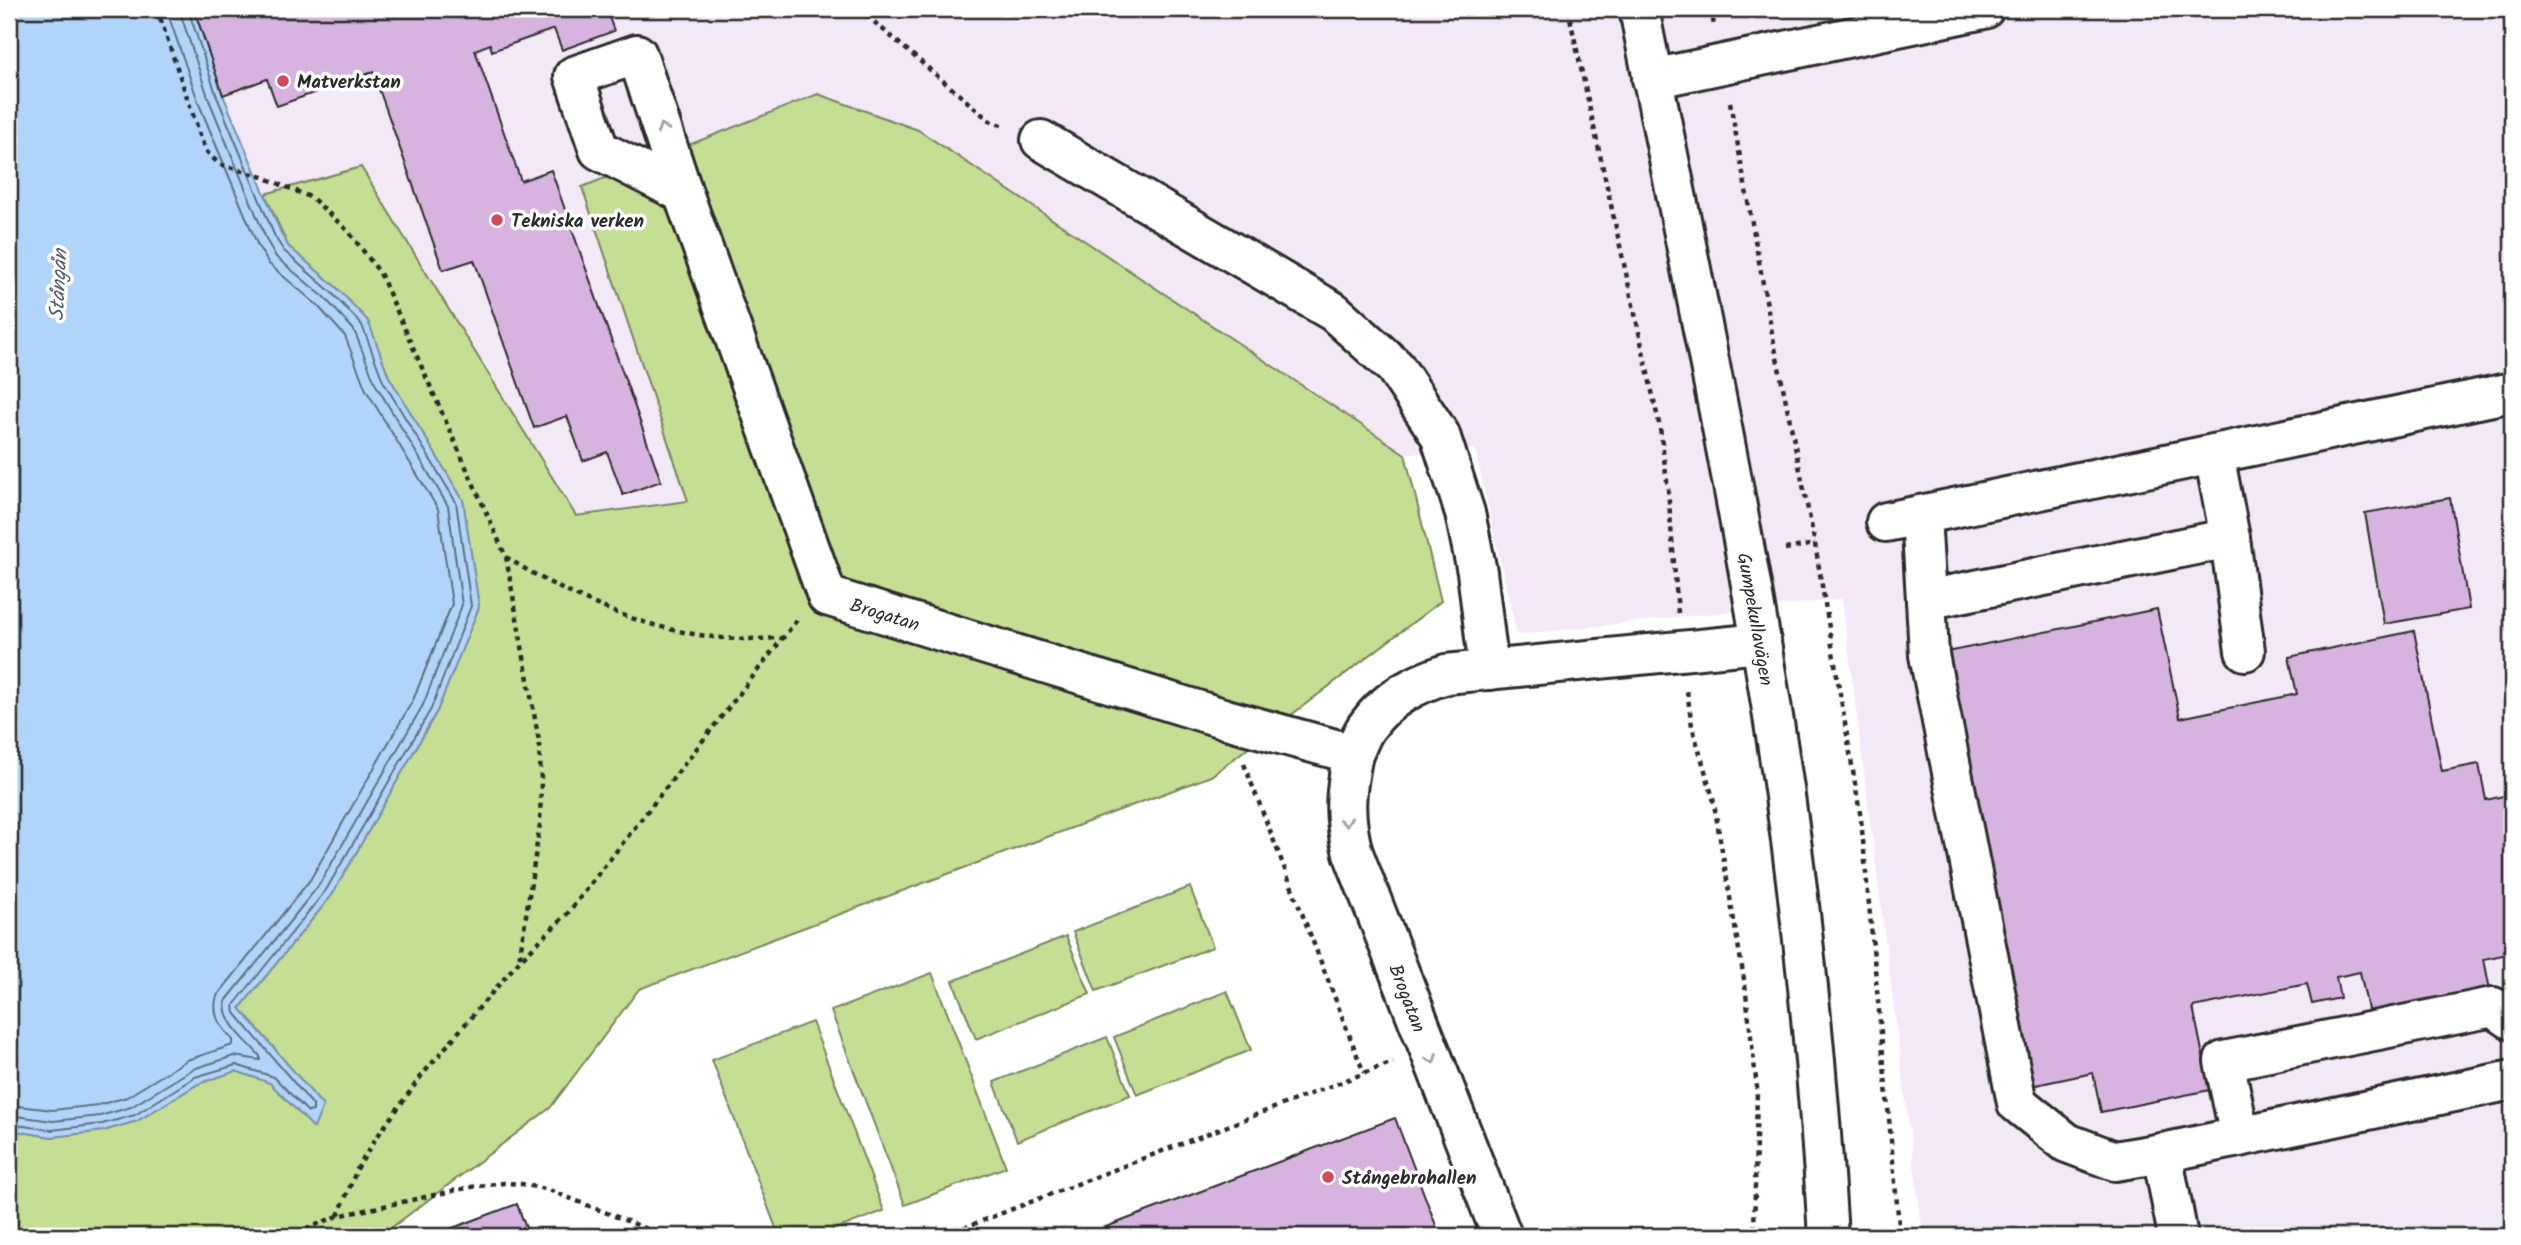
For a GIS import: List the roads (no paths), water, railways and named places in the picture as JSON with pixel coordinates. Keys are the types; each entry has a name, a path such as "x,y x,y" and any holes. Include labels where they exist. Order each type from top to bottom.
{"street":[{"name":"Gumpekullavägen","path":"1639,9 1761,643 1784,789 1805,953 1829,1236"},
{"path":"1653,79 1984,9"},
{"path":"1041,140 1334,312 1395,367 1440,435 1465,513 1477,572 1489,670"},
{"name":"Brogatan","path":"683,192 827,596 1226,719 1353,754"},
{"path":"2512,393 1903,518 1926,600 1929,655 2017,1103 2067,1143 2115,1161 2512,1080"},
{"path":"2214,454 2231,538 2245,651"},
{"path":"1926,600 2231,538"},
{"name":"Brogatan","path":"1502,1236 1358,865 1347,828 1344,806 1353,754 1367,725 1391,701 1416,684 1446,674 1761,643"},
{"path":"2240,1137 2224,1061 2493,1007 2512,1020"},
{"path":"2162,1153 2178,1236"}],"water":[{"name":"Stångån","path":"9,9 194,9 223,95 288,246 336,287 368,321 389,377 463,500 479,607 437,711 332,895 240,1008 323,1106 314,1128 270,1083 236,1071 198,1084 137,1121 103,1131 52,1137 9,1130"}],"place":[{"name":"Matverkstan","path":"283,81"},
{"name":"Tekniska verken","path":"497,220"},
{"name":"Stångebrohallen","path":"1328,1177"}]}
